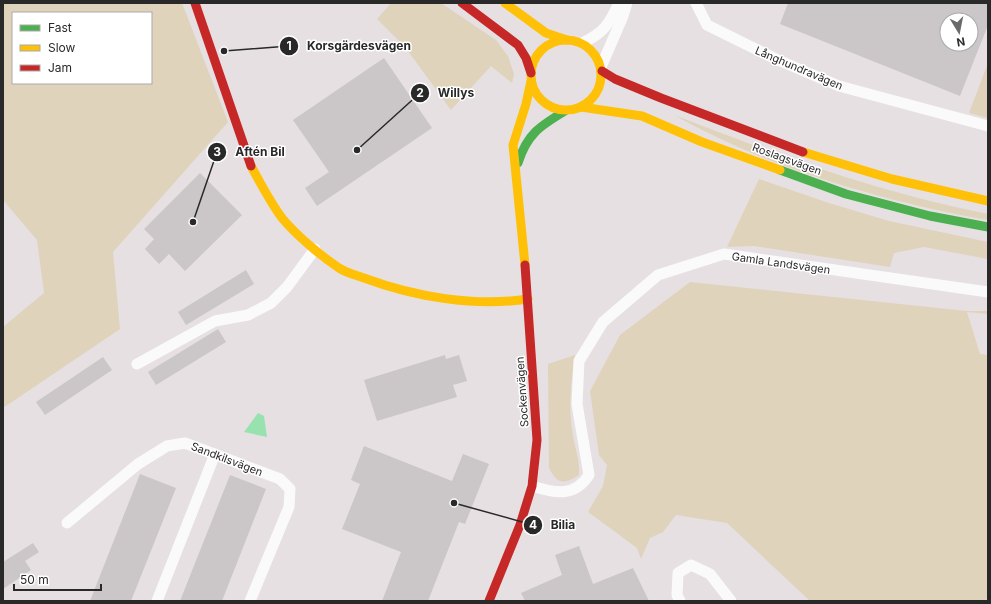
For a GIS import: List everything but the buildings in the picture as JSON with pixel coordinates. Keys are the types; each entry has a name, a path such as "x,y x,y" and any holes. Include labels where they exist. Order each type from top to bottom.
{"main road":[{"path":"196,3 248,160 282,219 315,249 340,269 390,288 430,297 457,300 508,302 528,299"},
{"path":"462,3 518,46 526,58 535,92 543,102 549,106 565,110 581,107 588,103 599,90 601,69 594,53 582,43 546,33 505,3"},
{"path":"531,77 532,65 540,52 552,43 567,40"},
{"name":"Roslagsvägen","path":"601,69 616,79 703,115 791,148 901,182 939,192 988,201"},
{"name":"Sockenvägen","path":"489,601 520,525 532,486 537,440 528,299 513,145 526,104 531,77"},
{"name":"Roslagsvägen","path":"581,107 642,116 702,142 846,194 930,216 988,227"},
{"name":"Sockenvägen","path":"515,174 521,150 531,132 565,110"}],"street":[{"path":"582,43 595,37 609,25 619,3"},
{"path":"601,69 627,3"},
{"name":"Långhundravägen","path":"696,3 707,26 778,60 839,86 988,126"},
{"path":"137,364 215,321 248,316 271,303 287,287 315,249"},
{"name":"Gamla Landsvägen","path":"532,486 548,491 566,493 584,484 589,476 577,404 579,360 603,322 658,275 724,254 988,292"},
{"name":"Sandkilsvägen","path":"67,523 138,464 167,446 184,443 280,479 290,489 289,507 250,601"},
{"path":"157,601 215,454"},
{"path":"680,601 677,594 678,573 691,565 710,574 731,601"}],"shaded area":[{"path":"3,3 182,3 228,122 113,252 120,329 3,408 3,327 44,293 37,240 3,200"},
{"path":"391,3 441,3 496,40 508,56 514,74 512,83 491,66 451,110 405,47 377,19"},
{"path":"988,63 988,118 969,113"},
{"path":"674,115 829,172 907,195 988,214 988,220 867,193 826,180 747,151"},
{"path":"759,179 829,203 889,221 988,242 988,259 924,247 894,253 890,267 754,246 727,247"},
{"path":"690,282 967,311 988,311 988,314 967,312 980,354 988,355 988,598 984,601 810,601 727,523 676,515 663,532 650,538 641,559 637,548 588,512 603,486 607,465 599,455 590,391 620,335"},
{"path":"575,355 570,405 571,425 579,464 579,475 569,480 561,481 555,477 549,468 548,364"},
{"path":"258,413 264,416 267,437 244,432"}],"traffic: fast":[{"path":"518,163 530,138 548,121 565,111"},
{"path":"780,170 846,194 930,216 988,227"}],"traffic: slow":[{"path":"505,3 546,33 567,40"},
{"path":"559,40 573,40 586,46 595,55 601,68 601,75 599,88 591,100 573,110 559,110 546,104 537,95 531,82 531,68 537,55 546,46 559,40"},
{"path":"525,265 513,145 526,104 531,81"},
{"path":"581,107 642,116 702,142 780,170"},
{"path":"803,152 892,179 988,201"},
{"path":"251,166 274,206 288,225 317,251 345,271 384,285 445,299 487,302 528,299"}],"traffic: jam":[{"path":"195,3 251,166"},
{"path":"462,3 518,45 526,58 531,73"},
{"path":"602,71 615,79 661,98 803,152"},
{"path":"489,601 520,525 532,486 537,440 525,265"}],"place":[{"name":"Korsgärdesvägen","path":"224,51"},
{"name":"Willys","path":"357,150"},
{"name":"Aftén Bil","path":"193,222"},
{"name":"Bilia","path":"454,503"}]}
